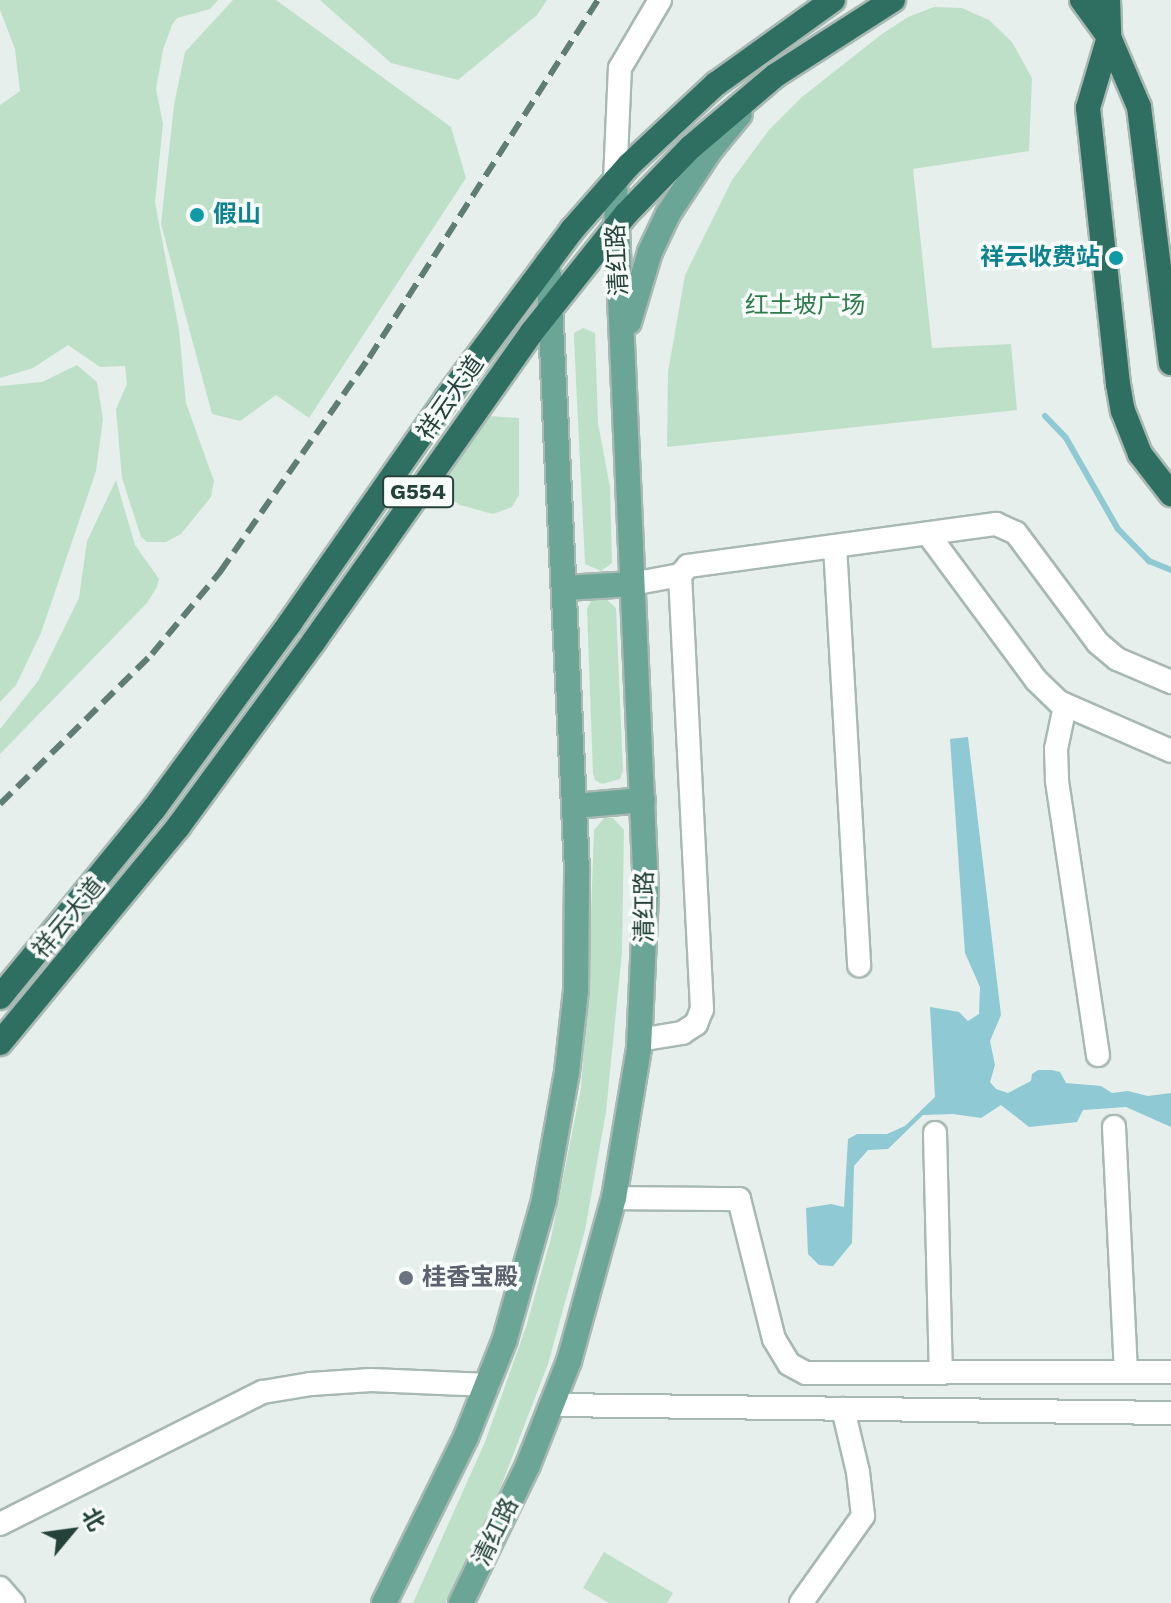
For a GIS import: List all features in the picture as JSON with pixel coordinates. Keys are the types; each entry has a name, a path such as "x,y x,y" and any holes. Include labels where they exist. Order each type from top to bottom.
{"highway":[{"name":"祥云大道","path":"0,997 154,809 548,262 615,181 716,84 833,0"},
{"name":"祥云大道","path":"0,1043 178,827 550,308 617,225 691,147 776,75 893,0"},
{"path":"1082,0 1109,37 1139,107 1171,363"},
{"path":"1108,0 1109,37 1088,108 1103,259 1123,411 1140,454 1171,494"}],"main road":[{"path":"623,364 638,286 668,214 711,149 776,75"},
{"name":"清红路","path":"461,1603 523,1477 553,1405 586,1306 614,1198 639,1040 645,964 643,800 615,181"},
{"path":"384,1603 439,1496 488,1385 533,1244 561,1114 578,951 575,806 548,262"},
{"path":"565,588 632,584"},
{"path":"575,806 643,800"}],"street":[{"path":"615,181 620,68 660,0"},
{"path":"632,584 680,575 688,566 996,524 1016,533 1098,643 1117,659 1171,682"},
{"path":"928,534 1036,680 1065,706 1171,751"},
{"path":"835,546 859,965"},
{"path":"639,1040 682,1033 696,1024 702,1009 680,575"},
{"path":"1065,706 1056,749 1057,781 1098,1055"},
{"path":"1114,1127 1126,1372"},
{"path":"935,1133 941,1373"},
{"path":"614,1198 739,1199 774,1339 784,1358 797,1370 806,1373 1171,1372"},
{"path":"0,1524 263,1392 311,1384 371,1380 488,1385"},
{"path":"553,1405 1171,1413"},
{"path":"801,1603 863,1516 858,1472 843,1409"},
{"path":"0,1588 13,1603"}],"green space":[{"path":"0,0 218,0 210,9 177,18 172,25 163,50 156,89 163,124 155,202 179,330 186,403 214,481 211,497 181,534 166,542 147,542 141,537 122,478 116,409 127,384 125,366 100,367 68,345 33,368 0,378 0,105 20,91 15,49 0,10"},
{"path":"233,0 276,0 451,127 466,178 309,418 276,395 240,421 212,414 161,224 174,105 185,52"},
{"path":"320,0 547,0 537,15 458,80 391,63"},
{"name":"红土坡广场","path":"934,7 962,8 989,20 1012,42 1032,78 1029,151 913,169 932,348 1011,344 1017,410 667,447 668,372 685,275 732,180 769,130 802,97 882,34 908,17"},
{"path":"583,328 595,333 598,423 610,487 612,563 601,571 585,564 574,340 574,333"},
{"path":"77,365 97,382 103,419 96,471 41,633 16,685 0,702 0,386 42,382"},
{"path":"490,416 519,418 519,495 512,507 493,514 460,505 450,498 446,488 448,476"},
{"path":"116,480 135,545 159,579 157,587 147,603 0,754 0,729 38,681 79,598 87,541"},
{"path":"606,599 616,608 623,771 620,779 602,784 595,780 593,773 587,609 591,601"},
{"path":"604,818 613,818 624,830 622,952 606,1112 585,1230 548,1364 498,1494 446,1603 413,1603 485,1442 526,1327 551,1238 581,1088 594,830"},
{"path":"604,1552 673,1593 667,1603 609,1603 583,1588"}],"water":[{"path":"968,737 1001,1015 990,1041 995,1065 990,1082 996,1089 1008,1093 1031,1081 1032,1074 1038,1070 1052,1070 1060,1072 1066,1083 1101,1086 1112,1093 1128,1091 1148,1096 1171,1093 1171,1127 1126,1107 1083,1110 1077,1122 1029,1127 1001,1105 981,1118 953,1114 923,1115 888,1149 868,1150 854,1166 852,1243 833,1266 819,1265 808,1254 806,1208 831,1204 844,1207 848,1139 857,1134 887,1134 905,1126 935,1097 930,1007 959,1012 968,1021 979,1014 980,987 965,953 950,739"}],"waterway":[{"path":"1045,416 1066,438 1118,529 1149,561 1171,570"}],"railway":[{"path":"0,804 152,654 220,572 369,358 598,0"}],"place":[{"name":"假山","path":"197,215"},
{"name":"祥云收费站","path":"1116,258"},
{"name":"桂香宝殿","path":"406,1278"}]}
